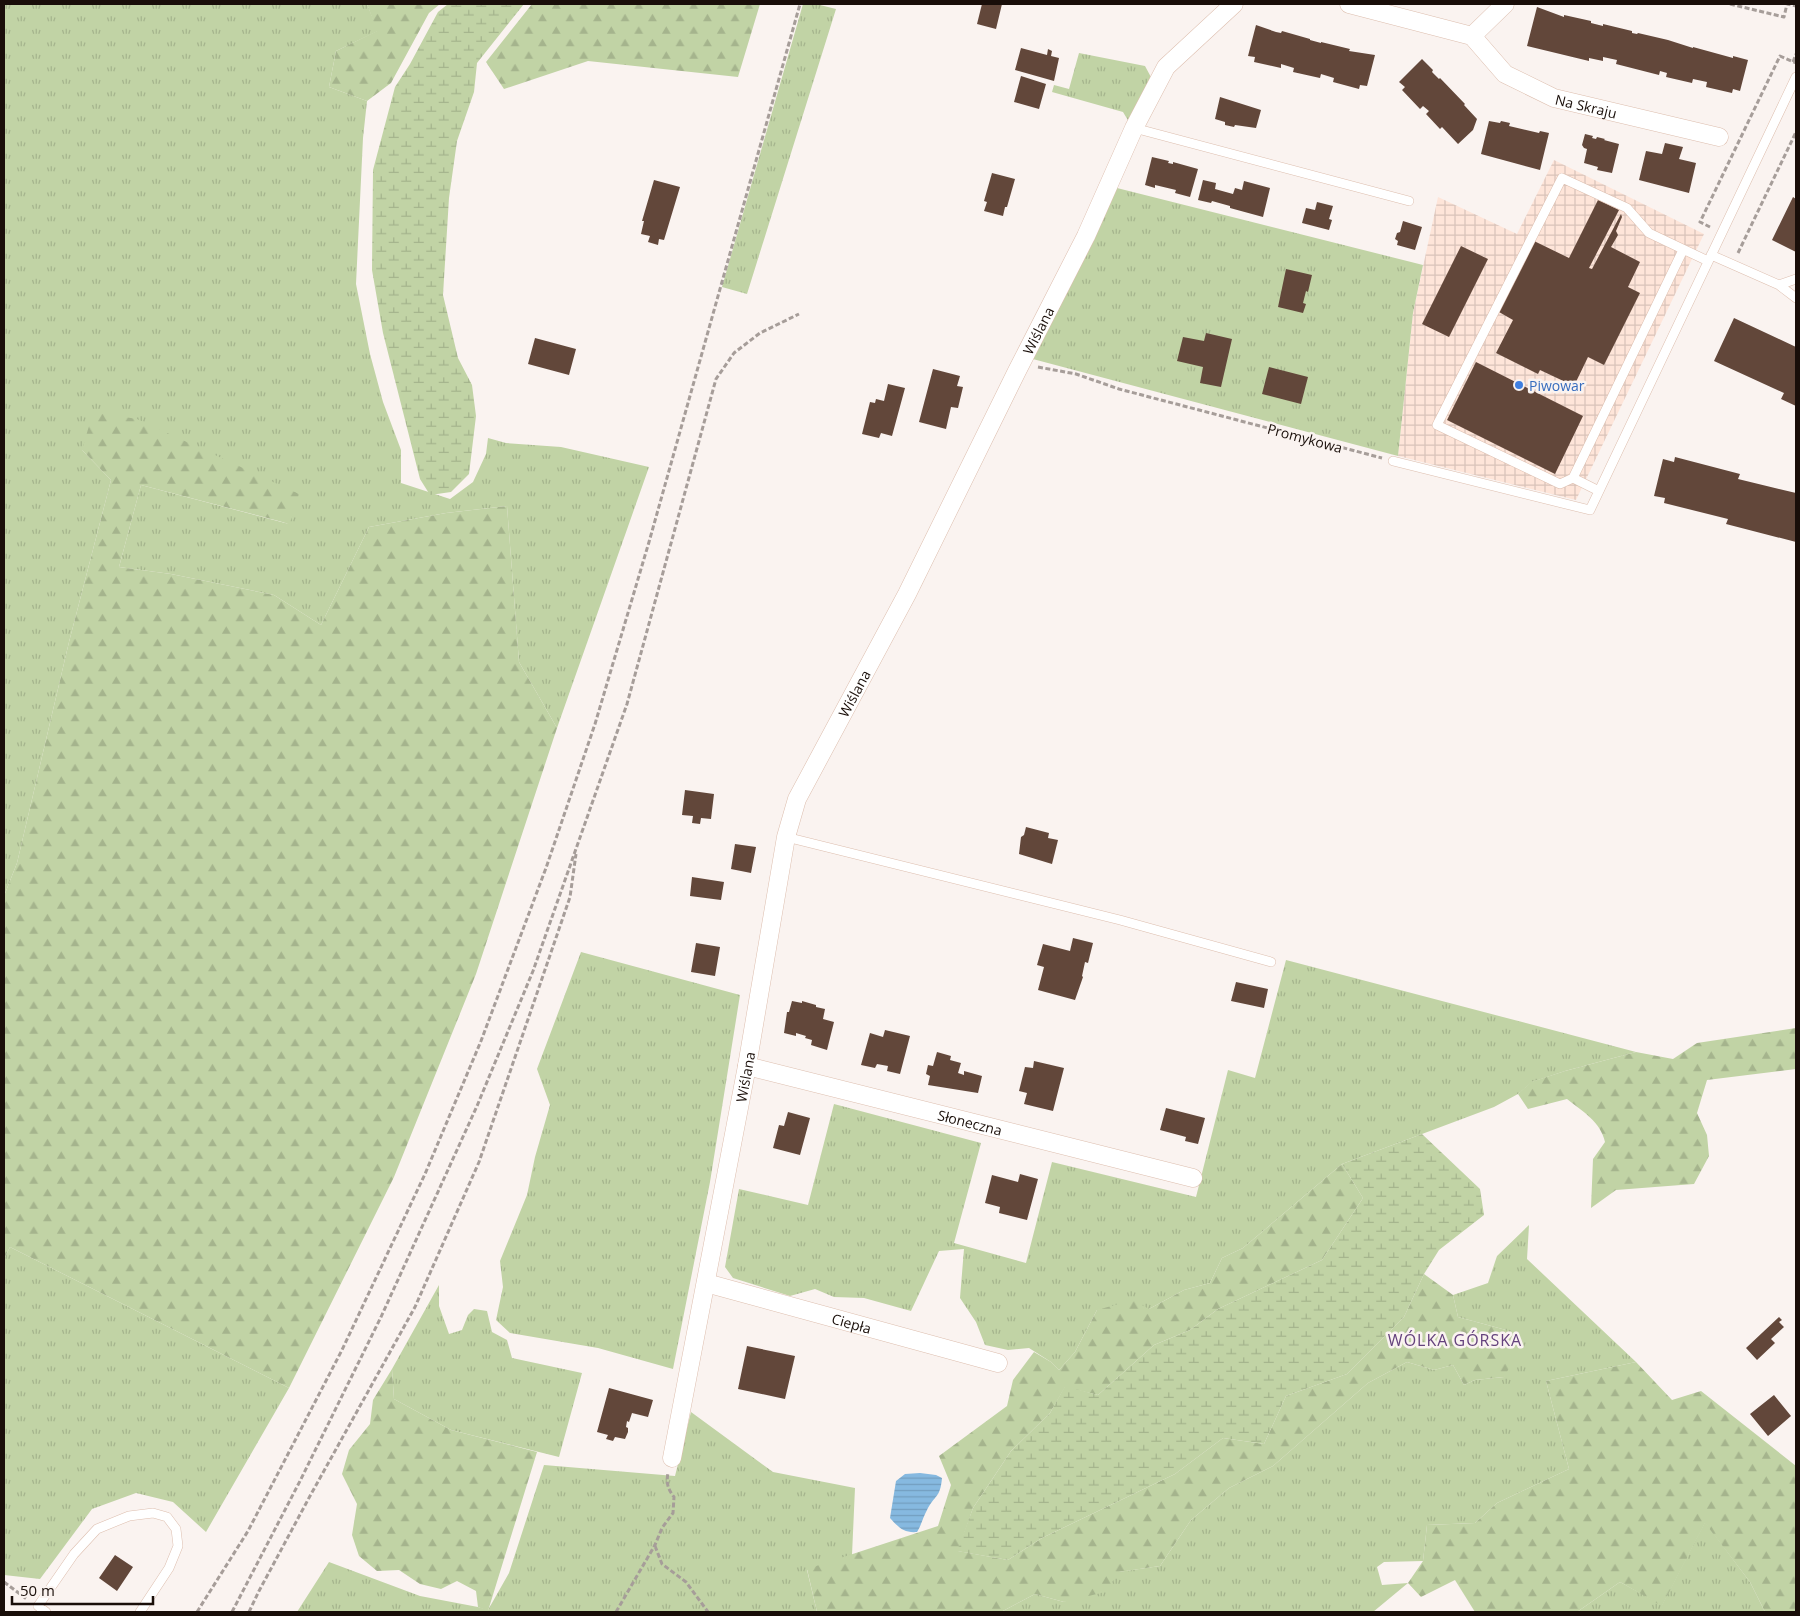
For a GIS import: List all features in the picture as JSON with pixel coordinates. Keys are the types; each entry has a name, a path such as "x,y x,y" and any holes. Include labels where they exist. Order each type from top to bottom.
{"street":[{"name":"Wiślana","path":"672,1458 747,1066 786,838 797,799 907,594 1020,364 1086,236 1134,128 1166,67 1234,4"},
{"path":"1349,4 1472,36 1505,4"},
{"name":"Na Skraju","path":"1472,36 1505,74 1554,98 1719,137"},
{"name":"Słoneczna","path":"747,1066 1193,1178"},
{"name":"Ciepła","path":"706,1283 998,1363"}],"lane":[{"path":"1393,461 1590,510 1796,77"},
{"path":"1134,128 1408,202"},
{"path":"1683,250 1573,478 1560,484 1436,425 1562,178 1627,208 1649,233 1683,250 1733,265 1779,285 1796,298"},
{"path":"1779,285 1796,279"},
{"path":"1573,478 1599,491"},
{"path":"786,838 1120,920 1271,962"},
{"path":"46,1612 38,1606 74,1554 96,1529 129,1516 153,1513 166,1517 176,1529 178,1546 170,1568 140,1612"}],"path":[{"path":"197,1612 248,1531 262,1505 342,1350 425,1174 481,1041 546,868 595,724 649,542 800,4"},
{"path":"1730,4 1784,17 1787,4 1796,5"},
{"path":"1793,62 1796,54"},
{"path":"1733,265 1796,132"},
{"path":"232,1612 381,1317 457,1150 533,971 627,704 716,379 734,353 760,333 799,314"},
{"name":"Promykowa","path":"1020,364 1076,374 1119,388 1393,461"},
{"path":"249,1612 268,1574 415,1308 479,1162 570,897 577,846"},
{"path":"616,1612 655,1545 662,1528 673,1513 674,1497 669,1491 666,1482 672,1458"},
{"path":"655,1545 662,1564 686,1582 708,1612"},
{"path":"4,1582 38,1606"}],"shaded area":[{"name":"Piwowar","path":"1554,160 1704,234 1576,500 1398,456 1413,313 1438,197 1517,234"}],"green space":[{"path":"4,4 367,4 378,31 336,51 329,87 367,101 363,138 356,284 370,354 383,402 401,450 401,483 450,499 473,482 486,454 488,438 506,443 561,447 649,467 557,728 519,662 507,506 446,513 369,527 321,625 274,595 171,574 119,567 141,485 289,524 82,450 111,480 69,642 17,863 4,896"},
{"path":"367,4 440,4 429,13 391,83 367,101 329,87 336,51 377,31"},
{"path":"448,4 524,4 477,63 474,92 457,141 449,198 443,295 458,358 472,385 476,416 469,474 451,492 430,495 420,479 383,333 372,270 373,170 395,87 410,64 438,12"},
{"path":"532,4 760,4 738,77 588,61 504,89 486,62"},
{"path":"803,4 816,4 836,9 747,294 722,287"},
{"path":"1079,53 1145,66 1152,79 1129,122 1123,112 1052,92 1054,85 1069,89"},
{"path":"1113,187 1423,265 1413,313 1398,456 1029,358"},
{"path":"93,412 137,419 299,494 290,524 141,485 119,567 171,574 274,595 321,625 369,527 446,513 507,506 519,662 557,728 476,974 394,1177 289,1388 10,1247 4,1259 4,896 17,863 69,642 111,480 82,450"},
{"path":"581,952 740,995 710,1182 673,1369 598,1348 510,1333 496,1320 503,1287 500,1261 527,1195 535,1157 550,1105 537,1069"},
{"path":"1286,960 1636,1052 1532,1082 1518,1094 1494,1107 1342,1164 1243,1248 1222,1258 1210,1283 1184,1290 1149,1309 1097,1310 1075,1352 1059,1370 1051,1362 1029,1348 1008,1350 985,1345 976,1322 960,1298 964,1249 939,1251 911,1311 864,1298 834,1297 815,1289 790,1296 733,1278 725,1267 739,1189 808,1205 834,1104 981,1143 954,1243 1026,1263 1052,1162 1196,1197 1228,1070 1255,1078"},
{"path":"1796,1028 1796,1069 1707,1080 1697,1113 1707,1135 1709,1156 1694,1184 1616,1190 1591,1208 1593,1159 1605,1142 1603,1135 1590,1117 1567,1099 1528,1109 1518,1094 1531,1082 1636,1052 1673,1059 1697,1043"},
{"path":"1422,1134 1480,1189 1484,1215 1439,1250 1424,1274 1404,1317 1347,1374 1286,1396 1264,1444 1223,1438 1175,1474 1042,1538 1008,1560 957,1551 973,1508 1011,1451 1050,1413 1065,1386 1098,1395 1154,1345 1190,1330 1218,1309 1322,1260 1363,1198 1342,1164"},
{"path":"1342,1164 1363,1198 1322,1260 1218,1309 1190,1330 1154,1345 1098,1395 1065,1387 1050,1413 1011,1451 973,1508 958,1551 1008,1560 1042,1538 1175,1474 1223,1438 1264,1444 1286,1396 1347,1374 1404,1317 1424,1274 1453,1295 1458,1317 1506,1330 1516,1344 1512,1363 1504,1377 1475,1380 1464,1385 1453,1365 1434,1370 1407,1362 1368,1383 1273,1466 1229,1488 1191,1520 1160,1566 1119,1572 1105,1592 1064,1602 1035,1594 1001,1612 817,1612 807,1569 938,1526 951,1485 939,1456 1007,1406 1013,1380 1034,1352 1051,1362 1059,1370 1075,1352 1097,1310 1133,1300 1149,1309 1184,1290 1210,1283 1222,1258 1243,1248"},
{"path":"1529,1225 1527,1259 1636,1362 1546,1381 1569,1469 1497,1503 1475,1523 1427,1525 1423,1561 1384,1562 1377,1567 1382,1585 1408,1583 1373,1612 1001,1612 1035,1594 1064,1602 1118,1572 1160,1566 1191,1520 1229,1488 1273,1466 1368,1383 1407,1362 1434,1370 1453,1365 1464,1385 1475,1380 1504,1377 1506,1330 1458,1317 1453,1295 1488,1283 1497,1256"},
{"path":"10,1247 289,1388 206,1532 173,1502 136,1493 92,1509 40,1579 4,1575 4,1259"},
{"path":"439,1285 439,1306 449,1334 462,1330 468,1315 474,1309 487,1311 492,1332 507,1340 512,1358 582,1373 559,1457 451,1430 394,1399 392,1369"},
{"path":"1636,1362 1672,1400 1701,1391 1796,1466 1796,1612 1765,1612 1750,1582 1705,1523 1662,1606 1620,1582 1577,1612 1475,1612 1455,1580 1421,1597 1408,1583 1423,1561 1427,1525 1475,1523 1497,1503 1569,1469 1546,1381"},
{"path":"392,1369 394,1399 451,1430 537,1452 488,1611 478,1607 476,1591 457,1581 441,1589 420,1584 399,1570 377,1571 359,1556 352,1535 357,1504 342,1474 349,1450 370,1424 373,1400"},
{"path":"691,1412 773,1472 855,1488 852,1555 807,1570 817,1612 297,1612 329,1562 420,1596 488,1610 509,1573 544,1465 675,1476"},
{"path":"1705,1522 1750,1582 1765,1612 1577,1612 1620,1582 1662,1605"}],"water":[{"path":"905,1474 936,1475 942,1478 941,1485 917,1532 909,1532 899,1527 890,1518 896,1481"}],"building":[{"path":"982,4 1002,4 996,29 977,24"},
{"path":"1537,7 1564,17 1564,15 1591,21 1591,23 1603,26 1603,24 1632,31 1632,33 1748,60 1740,91 1733,89 1732,93 1706,87 1707,82 1693,79 1692,83 1666,77 1667,73 1660,71 1659,75 1616,64 1617,60 1603,57 1603,61 1589,58 1589,61 1527,46"},
{"path":"1256,25 1276,32 1281,33 1282,31 1321,43 1350,49 1349,51 1375,55 1367,86 1360,85 1359,89 1333,82 1334,78 1321,74 1320,78 1293,72 1294,68 1281,64 1281,68 1254,62 1255,57 1248,56"},
{"path":"1021,48 1047,55 1048,49 1052,51 1051,56 1059,58 1054,81 1015,70"},
{"path":"1422,59 1477,119 1473,130 1458,144 1426,114 1429,111 1423,106 1420,109 1402,90 1405,87 1399,82"},
{"path":"1021,76 1046,84 1039,109 1014,102"},
{"path":"1220,97 1261,110 1256,128 1235,125 1234,127 1225,125 1225,122 1215,119"},
{"path":"1489,121 1500,123 1501,121 1510,123 1509,126 1539,133 1540,131 1549,133 1540,170 1481,154"},
{"path":"1585,134 1593,136 1592,138 1596,139 1597,137 1619,144 1612,173 1597,170 1598,167 1584,163 1587,149 1582,145"},
{"path":"1665,143 1683,147 1679,159 1696,163 1689,193 1639,180 1646,151 1662,154"},
{"path":"1152,157 1169,161 1168,163 1173,164 1173,162 1198,169 1190,197 1175,193 1176,190 1155,185 1155,188 1145,185"},
{"path":"992,173 1015,179 1003,216 984,211 987,202 984,201"},
{"path":"654,180 680,187 664,240 659,239 658,245 648,242 650,236 641,234 644,221 642,221"},
{"path":"1203,180 1216,183 1215,189 1233,194 1235,188 1242,190 1244,181 1270,188 1263,217 1212,201 1211,203 1198,200"},
{"path":"1793,197 1796,199 1796,252 1772,240"},
{"path":"1598,200 1619,210 1589,268 1592,269 1621,214 1622,217 1616,231 1618,235 1611,247 1640,262 1628,287 1640,293 1604,365 1588,357 1574,386 1540,370 1538,374 1496,353 1513,320 1499,312 1534,241 1569,258"},
{"path":"1317,202 1333,206 1329,219 1332,220 1329,230 1302,223 1306,208 1315,210"},
{"path":"1403,221 1422,227 1415,250 1397,245 1398,241 1395,239 1397,233 1400,232"},
{"path":"1461,246 1488,259 1449,337 1422,324"},
{"path":"1286,269 1312,275 1303,303 1306,304 1303,313 1278,307"},
{"path":"1734,318 1796,347 1796,406 1781,399 1784,393 1714,361"},
{"path":"1206,333 1232,339 1221,387 1200,383 1203,367 1177,361 1183,337 1204,341"},
{"path":"535,338 576,349 569,375 528,364"},
{"path":"1476,362 1583,416 1555,474 1447,420"},
{"path":"1269,367 1308,377 1301,404 1262,394"},
{"path":"933,369 960,376 957,386 963,387 958,408 951,407 946,429 919,422"},
{"path":"888,384 905,388 892,436 881,433 879,438 862,434 870,402 875,403 876,399 884,401"},
{"path":"1675,457 1740,474 1738,479 1796,493 1796,542 1726,524 1728,519 1664,503 1665,498 1654,496 1663,459 1674,462"},
{"path":"685,790 714,794 711,819 701,818 700,824 692,823 693,816 682,815"},
{"path":"1026,827 1049,833 1048,838 1058,840 1052,864 1019,854 1021,837 1024,835"},
{"path":"735,844 756,847 751,873 731,869"},
{"path":"692,877 724,882 721,900 690,896"},
{"path":"1073,938 1093,943 1088,963 1085,962 1083,977 1075,1000 1038,990 1044,967 1037,965 1043,944 1070,951"},
{"path":"696,943 720,947 715,976 691,972"},
{"path":"1236,982 1268,989 1264,1008 1231,1001"},
{"path":"792,1001 802,1003 802,1001 825,1009 823,1019 834,1022 827,1050 811,1045 812,1040 805,1038 806,1036 796,1033 796,1036 784,1033 787,1012 789,1012"},
{"path":"885,1030 910,1036 900,1074 887,1071 888,1066 877,1064 875,1068 861,1065 870,1033 883,1037"},
{"path":"937,1052 951,1056 950,1060 961,1063 958,1073 964,1075 964,1071 982,1076 978,1093 928,1085 930,1076 926,1074 928,1065 933,1066"},
{"path":"1034,1061 1064,1068 1053,1111 1024,1104 1027,1093 1019,1091 1025,1067 1033,1068"},
{"path":"1166,1108 1205,1118 1198,1144 1185,1141 1186,1137 1160,1130"},
{"path":"788,1112 810,1118 800,1155 773,1148 779,1125 784,1126"},
{"path":"1020,1174 1038,1179 1027,1220 999,1213 1000,1207 985,1203 992,1175 1018,1182"},
{"path":"1779,1317 1782,1320 1779,1322 1784,1327 1771,1339 1775,1343 1757,1360 1746,1348"},
{"path":"747,1346 795,1356 785,1399 738,1389"},
{"path":"609,1388 653,1400 648,1417 632,1413 629,1422 627,1421 626,1427 628,1432 625,1439 615,1437 613,1441 606,1439 608,1435 597,1432"},
{"path":"1774,1395 1791,1416 1768,1436 1750,1414"},
{"path":"115,1555 133,1567 117,1591 99,1578"}],"place":[{"name":"Piwowar","path":"1519,385"}],"district":[{"name":"WÓLKA GÓRSKA","path":"1455,1340"}]}
